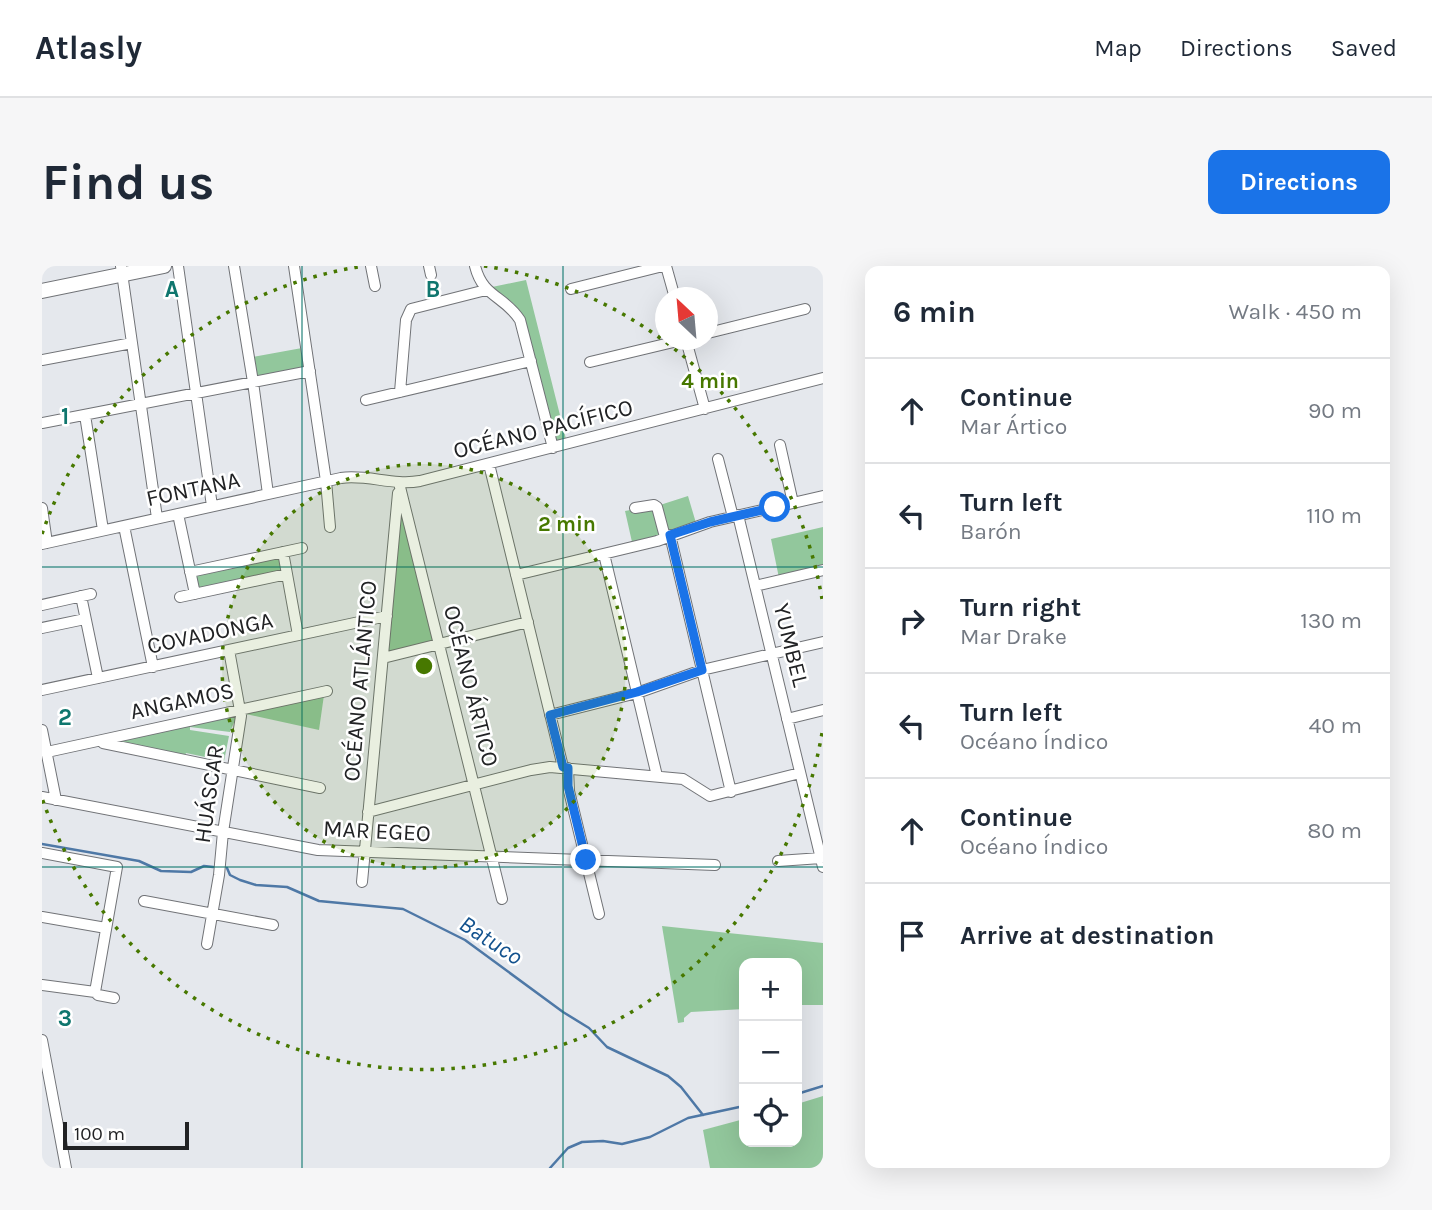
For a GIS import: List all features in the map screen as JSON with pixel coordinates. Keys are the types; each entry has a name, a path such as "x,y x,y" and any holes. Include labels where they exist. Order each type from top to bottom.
{"main road":[{"path":"42,291 121,270 164,266"}],"street":[{"path":"178,266 212,506"},
{"path":"234,266 268,494"},
{"path":"294,266 326,481 330,527"},
{"path":"371,266 375,286"},
{"path":"475,266 486,290 511,308 520,320 553,448"},
{"path":"571,289 664,266 671,287"},
{"path":"121,270 157,518"},
{"path":"400,392 406,320 411,309 486,290"},
{"path":"718,331 806,309"},
{"path":"42,360 132,343"},
{"path":"590,362 655,347"},
{"path":"687,350 705,409"},
{"path":"366,400 531,361"},
{"path":"42,424 310,371"},
{"name":"OCÉANO PACÍFICO","path":"353,477 399,484 420,481 823,378"},
{"path":"85,415 103,530"},
{"path":"780,445 793,503"},
{"name":"YUMBEL","path":"718,459 755,586 822,862"},
{"path":"489,464 550,715 566,767 568,786 599,914"},
{"name":"FONTANA","path":"45,543 353,477"},
{"name":"OCÉANO ATLÁNTICO","path":"362,882 399,484"},
{"name":"OCÉANO ÁRTICO","path":"399,484 502,899"},
{"path":"516,575 604,554 735,516 823,496"},
{"path":"635,508 654,505 657,507 667,536 731,792"},
{"path":"42,508 45,543"},
{"path":"178,514 195,594"},
{"path":"124,526 153,667"},
{"path":"190,572 302,548"},
{"path":"283,552 298,635"},
{"path":"604,554 657,776"},
{"path":"755,586 823,570"},
{"path":"180,597 287,574"},
{"path":"42,605 86,595 85,619 98,678"},
{"name":"COVADONGA","path":"42,690 387,616"},
{"path":"42,628 85,619"},
{"path":"383,659 528,622"},
{"path":"550,715 637,692 702,670 823,642"},
{"name":"HUÁSCAR","path":"207,944 241,710 229,650"},
{"name":"ANGAMOS","path":"47,752 327,691"},
{"path":"787,719 823,710"},
{"path":"42,730 56,800"},
{"path":"98,741 320,788"},
{"path":"368,812 531,770 566,767 683,779 710,796 800,773"},
{"name":"MAR EGEO","path":"42,797 318,850 715,865"},
{"path":"810,813 823,812"},
{"path":"42,853 117,867 96,992"},
{"path":"778,861 822,862"},
{"path":"144,901 274,925"},
{"path":"42,917 106,928"},
{"path":"42,985 96,992 98,995 114,998"},
{"path":"42,1040 46,1082 66,1168"}],"green space":[{"path":"526,280 566,439 556,442 523,319 514,304 492,287"},
{"path":"302,348 305,368 255,377 253,357"},
{"path":"688,496 696,523 666,534 660,505"},
{"path":"400,497 436,642 387,653"},
{"path":"652,506 661,535 632,542 625,511"},
{"path":"823,527 823,566 779,578 771,539"},
{"path":"279,556 282,572 196,590 194,575"},
{"path":"324,695 319,730 246,714"},
{"path":"238,713 230,732 190,727 190,730 229,736 224,761 108,741"},
{"path":"662,926 823,943 823,1005 802,1005 802,958 739,958 739,1009 691,1012 684,1018 684,1022 678,1023"},
{"path":"823,1096 823,1168 710,1168 703,1130 739,1120 739,1147 802,1147 802,1102"}],"waterway":[{"name":"Batuco","path":"42,844 139,861 161,871 191,872 204,866 213,867"},
{"name":"Batuco","path":"227,868 230,875 240,880 256,885 287,887 319,901 403,909 465,940 589,1028 607,1047 668,1076 681,1087 703,1115"},
{"path":"802,1092 823,1086"},
{"path":"550,1168 568,1148 582,1142 622,1144 650,1137 688,1118 739,1107"}],"route":[{"path":"586,860 568,786 568,768 563,767 550,715 637,692 702,670 670,535 710,522 775,507"}]}
